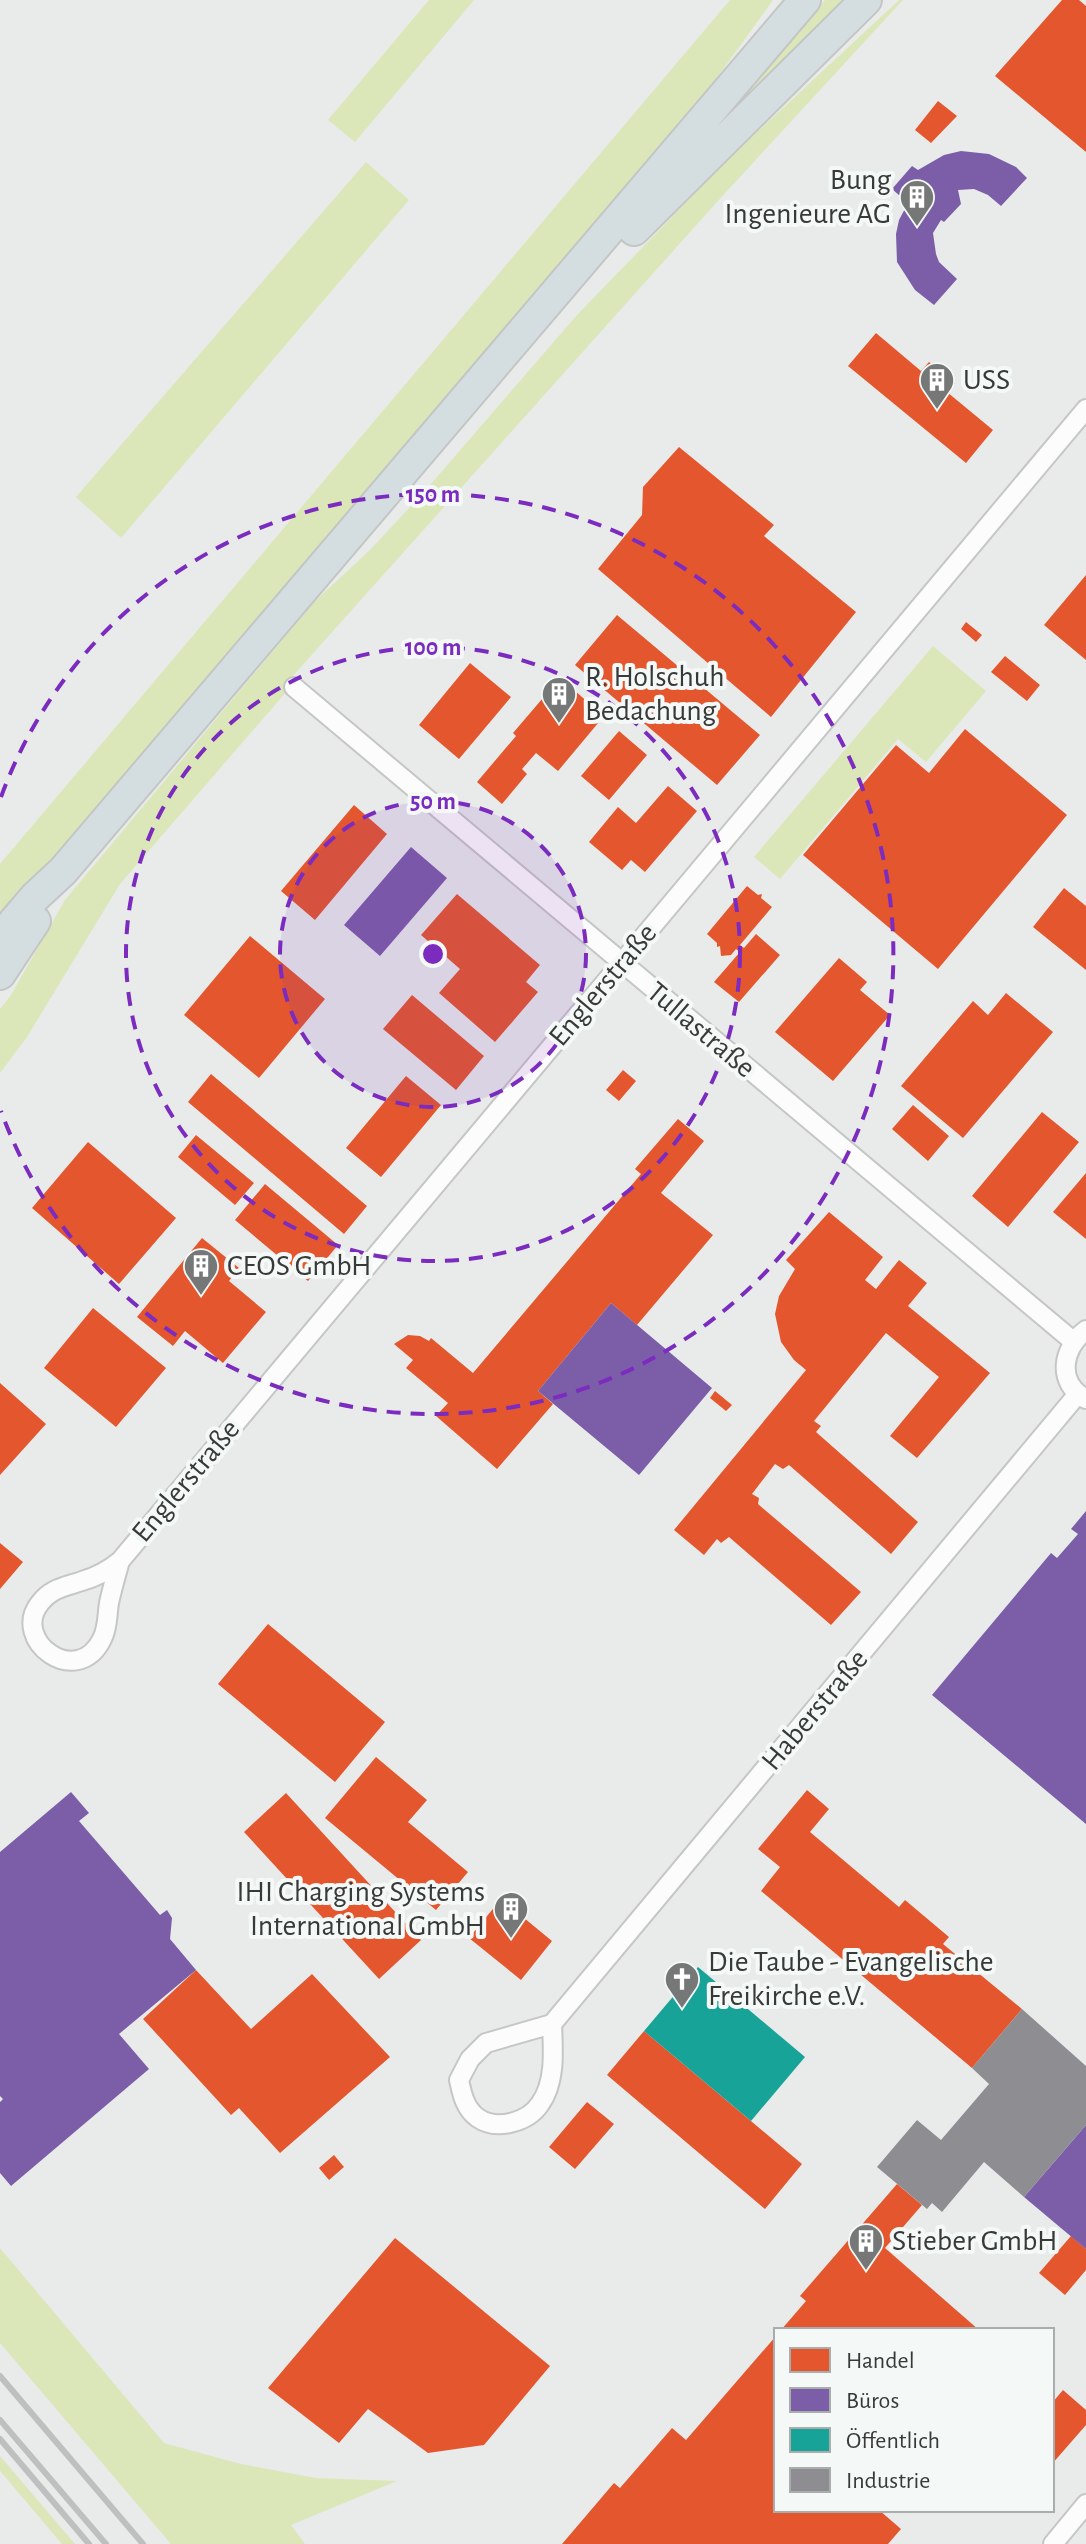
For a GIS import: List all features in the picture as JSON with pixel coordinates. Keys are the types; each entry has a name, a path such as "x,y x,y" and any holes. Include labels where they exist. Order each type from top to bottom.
{"main road":[{"path":"0,938 35,897 63,871 805,0"},
{"path":"590,254 632,233 866,0"},
{"path":"0,974 63,871"}],"street":[{"name":"Englerstraße","path":"120,1561 103,1638 92,1654 78,1661 50,1655 34,1634 32,1619 37,1606 48,1594 62,1586 100,1574 120,1561 1086,409"},
{"name":"Tullastraße","path":"294,687 622,964 1080,1335"},
{"name":"Haberstraße","path":"552,2024 1082,1397 1067,1380 1065,1366 1066,1354 1080,1335"},
{"path":"552,2024 554,2052 551,2073 548,2089 539,2106 516,2123 492,2123 478,2118 464,2101 459,2080 470,2059 486,2043 552,2024"},
{"path":"1053,2544 1086,2504"}],"green space":[{"path":"429,0 474,0 355,142 328,120"},
{"path":"730,0 773,0 706,93 0,921 0,864"},
{"path":"825,0 845,0 713,132"},
{"path":"899,0 903,0 716,203 291,678 287,691 120,884 27,1037 0,1073 0,1009 65,900 313,603 370,550 577,315 728,159"},
{"path":"366,162 409,200 121,538 76,497"},
{"path":"933,646 986,691 926,762 898,739 780,879 754,857"},
{"path":"0,2248 164,2443 241,2464 316,2478 397,2481 291,2525 305,2544 171,2544 0,2343"},
{"path":"0,2456 75,2544 62,2544 0,2471"}],"building: Handel":[{"path":"1062,0 1079,0 1086,6 1086,152 995,76"},
{"path":"938,101 957,116 931,143 915,130"},
{"name":"USS","path":"876,333 921,371 929,362 955,383 947,392 993,430 966,463 848,366"},
{"path":"679,447 774,525 764,536 856,612 771,717 598,569 642,515 643,487"},
{"path":"1086,575 1086,660 1044,625"},
{"path":"617,615 760,735 717,785 575,665"},
{"path":"966,622 982,635 976,642 961,629"},
{"path":"1005,656 1040,685 1027,701 991,672"},
{"path":"470,663 511,697 459,759 419,725"},
{"name":"R. Holschuh Bedachung","path":"560,678 604,716 558,771 536,753 522,769 527,774 502,804 477,782 516,736 513,733"},
{"path":"965,729 1067,815 938,969 803,855 896,745 929,773"},
{"path":"619,731 647,755 609,800 581,776"},
{"path":"668,786 697,811 645,872 631,860 622,870 589,842 618,807 636,823"},
{"path":"354,805 387,834 315,920 281,891"},
{"path":"747,886 758,895 762,894 761,898 772,907 740,945 744,948 756,934 780,955 739,1002 714,982 740,952 736,949 731,955 721,956 720,946 717,947 717,943 707,934"},
{"path":"1064,888 1086,906 1086,970 1033,927"},
{"path":"457,894 540,965 526,982 538,992 495,1042 439,993 460,969 421,935"},
{"path":"250,936 325,999 259,1078 184,1015"},
{"path":"839,958 867,982 860,990 890,1015 833,1081 775,1032"},
{"path":"1006,993 1053,1032 963,1138 901,1086 973,1001 988,1015"},
{"path":"412,995 484,1056 456,1090 383,1029"},
{"path":"623,1070 636,1081 619,1101 606,1090"},
{"path":"211,1074 367,1206 344,1234 188,1102"},
{"path":"406,1076 441,1105 381,1177 346,1148"},
{"path":"913,1105 949,1136 928,1161 892,1129"},
{"path":"1042,1112 1079,1142 1008,1227 972,1196"},
{"path":"678,1119 704,1141 661,1193 713,1235 637,1325 611,1303 538,1391 553,1404 497,1469 436,1416 448,1403 406,1368 413,1360 394,1344 408,1335 429,1341 431,1338 473,1373 641,1174 635,1169"},
{"path":"196,1135 254,1183 235,1205 178,1157"},
{"path":"88,1142 176,1218 119,1284 32,1208"},
{"path":"1086,1173 1086,1239 1053,1212"},
{"path":"265,1184 338,1245 308,1281 235,1220"},
{"path":"829,1212 883,1257 865,1280 876,1289 899,1260 927,1283 908,1306 990,1373 917,1458 890,1436 939,1377 886,1333 814,1421 821,1426 816,1432 918,1522 891,1554 789,1465 783,1469 775,1464 752,1494 759,1498 758,1504 861,1592 831,1625 729,1537 721,1543 717,1539 704,1555 674,1530 806,1370 781,1342 775,1314 779,1296 795,1269 786,1260"},
{"name":"CEOS GmbH","path":"202,1238 239,1268 229,1281 266,1312 223,1363 185,1331 173,1346 137,1317"},
{"path":"93,1308 166,1368 116,1427 44,1368"},
{"path":"0,1383 46,1424 0,1475"},
{"path":"715,1391 732,1405 726,1411 710,1398"},
{"path":"0,1543 23,1562 0,1589"},
{"path":"268,1624 385,1722 335,1782 218,1684"},
{"path":"376,1757 427,1800 408,1822 468,1872 436,1910 325,1818"},
{"path":"807,1790 829,1809 810,1832 899,1907 905,1900 949,1937 943,1944 1022,2009 972,2068 761,1891 780,1867 758,1849"},
{"path":"286,1793 421,1940 379,1979 244,1832"},
{"name":"IHI Charging Systems International GmbH","path":"501,1899 552,1941 521,1980 469,1938"},
{"path":"196,1970 251,2029 312,1974 390,2057 280,2153 239,2108 231,2115 143,2019"},
{"path":"644,2031 802,2164 765,2209 607,2075"},
{"path":"587,2102 614,2124 575,2169 549,2147"},
{"path":"334,2155 344,2167 329,2180 319,2168"},
{"name":"Stieber GmbH","path":"897,2184 922,2205 885,2248 977,2328 783,2328 806,2301 800,2296"},
{"path":"1071,2236 1086,2249 1086,2270 1065,2295 1039,2273"},
{"path":"395,2238 550,2366 484,2445 428,2453 368,2409 339,2443 268,2388"},
{"path":"774,2338 774,2512 881,2512 901,2529 888,2544 562,2544 614,2483 620,2488 672,2428 686,2440"},
{"path":"1063,2390 1086,2410 1086,2425 1054,2462 1054,2401"}],"building: Büros":[{"name":"Bung Ingenieure AG","path":"961,151 989,154 1016,167 1027,178 1001,206 974,189 958,190 961,204 944,222 941,220 933,233 939,262 957,279 934,305 915,290 897,262 896,234 908,203 892,189 912,166 918,170 944,155"},
{"path":"411,847 447,878 380,956 344,925"},
{"path":"611,1303 712,1388 639,1475 538,1391"},
{"path":"1086,1511 1086,1824 932,1695 1051,1553 1057,1558 1078,1534 1071,1529"},
{"path":"71,1792 89,1813 79,1821 160,1915 167,1910 172,1918 170,1939 196,1970 119,2034 149,2069 11,2186 0,2173 0,2102 3,2099 0,2096 0,1852"},
{"path":"1086,2125 1086,2249 1024,2197"}],"building: Öffentlich":[{"path":"698,1967 805,2057 751,2121 644,2031"}],"building: Industrie":[{"path":"1022,2009 1086,2066 1086,2125 1024,2197 984,2162 942,2212 932,2203 927,2209 877,2167 917,2120 941,2140 989,2084 972,2068"}],"railway":[{"path":"0,2376 143,2544"},
{"path":"0,2420 106,2544"},
{"path":"0,2439 89,2544"}],"place":[{"name":"Bung Ingenieure AG","path":"917,228"},
{"name":"USS","path":"937,411"},
{"name":"R. Holschuh Bedachung","path":"559,725"},
{"name":"CEOS GmbH","path":"201,1297"},
{"name":"IHI Charging Systems International GmbH","path":"511,1940"},
{"name":"Die Taube - Evangelische Freikirche e.V.","path":"682,2010"},
{"name":"Stieber GmbH","path":"866,2272"}]}
